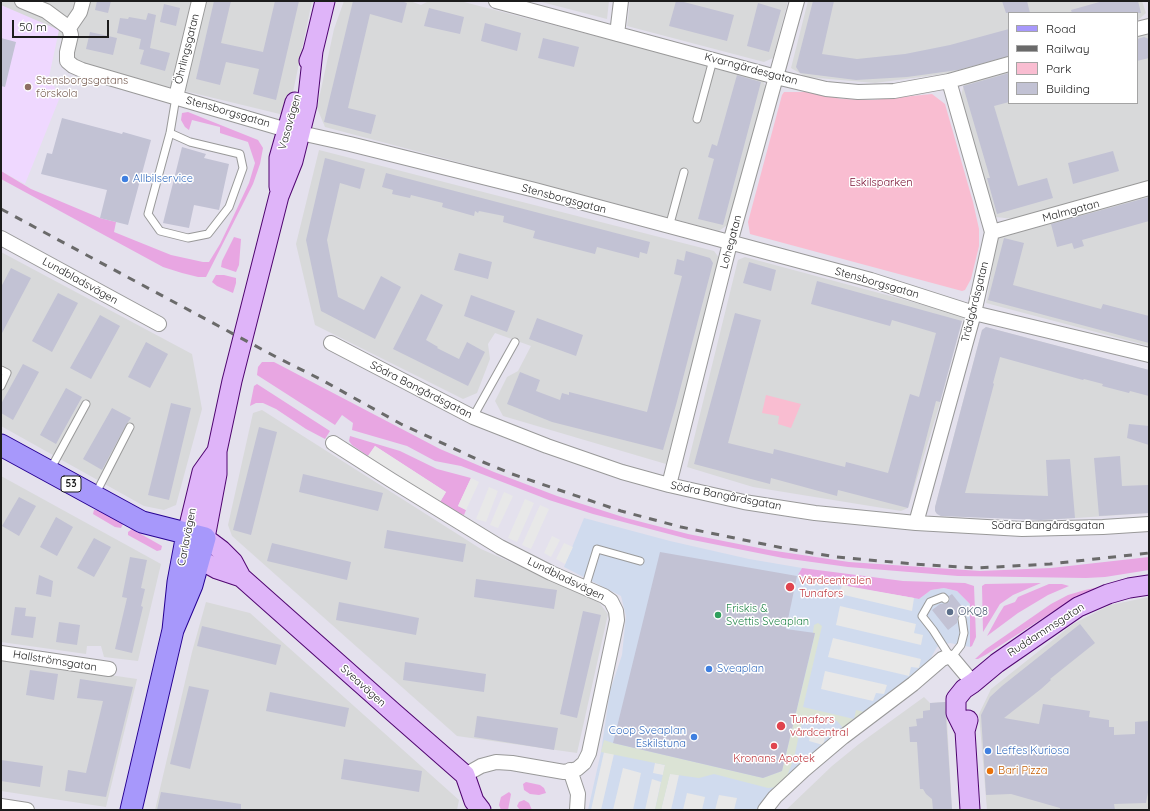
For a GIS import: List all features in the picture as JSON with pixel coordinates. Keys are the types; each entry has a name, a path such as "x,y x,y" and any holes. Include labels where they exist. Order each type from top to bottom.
{"main road":[{"name":"Sveavägen","path":"1,445 94,497 142,522 194,546"},
{"name":"Carlavägen","path":"131,810 173,630 178,582 194,546"}],"street":[{"path":"22,1 46,11 69,28 80,12 83,1"},
{"name":"Öhrlingsgatan","path":"176,97 199,1"},
{"name":"Vasavägen","path":"246,325 279,196 293,161 294,131 307,105 313,50 324,1"},
{"name":"Kvarngärdesgatan","path":"496,1 776,77 826,89 858,92 894,91 949,81 1008,64"},
{"path":"617,34 621,1"},
{"name":"Lohegatan","path":"669,485 730,243 797,1"},
{"path":"1138,29 1149,26"},
{"name":"Stensborgsgatan","path":"69,28 71,35 67,52 67,61 73,66 294,131 527,188 871,280 974,313 1149,355"},
{"name":"Trädgårdsgatan","path":"916,523 974,313 992,232 949,81"},
{"name":"Malmgatan","path":"992,232 1149,188"},
{"name":"Lundbladsvägen","path":"1,238 159,324"},
{"name":"Carlavägen","path":"194,546 217,474 217,451 246,325"},
{"name":"Södra Bangårdsgatan","path":"331,343 473,417 547,446 622,472 669,485 744,502 815,513 916,523 1022,529 1149,524"},
{"name":"Lundbladsvägen","path":"333,443 500,547 551,573 604,596 611,601 616,610 617,620 589,754 584,763 577,769 570,770"},
{"name":"Sveavägen","path":"194,546 217,569 242,577 465,775 476,807"},
{"name":"Ruddammsgatan","path":"973,683 997,663 1078,607 1108,594 1149,585"},
{"name":"Hallströmsgatan","path":"1,652 109,669"},
{"path":"765,810 775,797 843,737 913,684 942,659 947,657 952,658 973,683 968,706 968,721 965,731 970,810"},
{"path":"465,775 481,766 496,762 512,763 564,772 570,770 578,794 576,810"},
{"path":"1,806 27,810"}],"lane":[{"path":"697,119 713,60"},
{"path":"170,133 190,142 240,154 243,168 232,200 229,207 208,234 188,238 160,231 148,214 170,133 176,97"},
{"path":"669,227 684,172"},
{"path":"473,417 516,342"},
{"path":"1,370 7,373 1,386"},
{"path":"49,472 86,404"},
{"path":"94,497 130,427"},
{"path":"585,588 597,549 640,561"},
{"path":"945,599 943,597 930,602 922,616 951,658 961,645 964,633 962,619"}],"shaded area":[{"path":"1,1 312,1 288,116 69,63 62,39 1,12"},
{"path":"344,1 410,1 421,5 429,1 460,1 762,79 766,87 730,223 719,231 325,127 317,108 334,29"},
{"path":"538,1 609,1 607,19"},
{"path":"630,1 788,1 773,58 764,62 627,26"},
{"path":"808,1 1142,1 1146,13 1138,20 1138,12 1008,12 1008,57 951,73 875,83 806,77 791,68"},
{"name":"Stensborgsgatans förskola","path":"1,5 59,30 49,77 60,97 25,184 1,171"},
{"path":"1145,33 1149,36 1149,181 1015,219 995,217 961,96 964,84 1008,72 1008,104 1138,104 1138,35"},
{"path":"188,112 258,140 263,148 260,164 253,184 206,277 198,277 163,267 1,179 1,171 31,189 100,218 116,222 114,232 171,255 209,262 220,244 249,183 255,163 248,142 220,133 220,127 192,120 189,130 185,127 181,120 182,113"},
{"path":"319,150 714,251 720,259 666,464 503,416 495,401 507,377 518,371 531,346 495,333 488,344 490,359 477,393 463,399 315,325 296,244"},
{"path":"1149,193 1149,346 986,303 998,236"},
{"path":"234,237 241,239 239,265 236,272 221,267 222,261"},
{"path":"1,252 192,354 202,409 176,505 164,510 144,506 1,426"},
{"path":"745,257 965,316 962,321 940,403 908,508 901,511 753,487 687,467 738,260"},
{"path":"216,275 236,278 233,293 217,286 212,282"},
{"path":"986,327 1149,370 1149,513 1047,520 941,516 936,513 935,507 982,330"},
{"path":"262,362 274,362 440,449 494,472 557,496 626,518 688,534 769,550 849,562 980,571 1051,568 1149,557 1149,570 1105,577 1086,578 958,576 848,567 783,558 688,539 593,514 549,500 461,466 435,461 407,446 352,430 353,423 342,415 335,425 257,375 258,367"},
{"path":"257,384 330,431 325,439 306,429 276,409 263,403 256,403 250,406 254,386"},
{"path":"262,410 481,549 597,600 608,614 577,753 457,736 232,536 228,525 253,413"},
{"path":"350,436 400,451 437,469 471,478 458,506 466,510 464,515 440,502 446,492 375,446 368,456 352,445 349,441"},
{"path":"375,446 446,492 440,502 368,456"},
{"path":"1,476 161,564 138,661 104,657 101,646 87,646 86,654 1,642"},
{"path":"471,478 479,482 466,510 458,506"},
{"path":"489,487 498,491 486,522 476,519"},
{"path":"504,492 513,496 498,528 490,525"},
{"path":"525,499 534,503 517,542 508,538"},
{"path":"540,505 549,509 531,549 522,545"},
{"path":"94,510 101,511 123,524 121,528 115,527 93,514"},
{"path":"584,518 670,541 749,559 802,568 799,575 826,583 919,599 931,590 944,588 957,591 970,604 970,647 950,643 937,647 925,668 759,810 588,810 601,752 610,691 622,655 626,616 621,596 564,567"},
{"path":"132,529 162,546 161,550 157,551 128,535 128,532"},
{"path":"552,536 560,540 551,557 544,553"},
{"path":"564,543 573,547 565,564 556,559"},
{"path":"802,568 903,581 965,583 974,586 976,637 972,646 970,647 970,604 957,591 944,588 931,590 919,599 826,583 798,575"},
{"path":"1041,583 1013,595 1000,604 983,632 982,586 985,584"},
{"path":"1049,584 1062,584 1069,586 1048,595 1018,613 987,636 1004,606 1015,602 1018,597"},
{"path":"842,585 914,598 912,611 840,594"},
{"path":"1104,586 1084,593 987,654 975,659 986,649 1051,604 1068,595"},
{"path":"1149,597 1149,810 987,810 979,714 991,689 1073,624 1110,605"},
{"path":"206,602 250,613 459,800 457,810 155,810 192,652"},
{"path":"840,606 916,624 914,633 923,635 921,645 836,625"},
{"path":"818,623 822,626 803,707 854,719 856,710 864,712 844,729 837,721 816,715 807,717 802,721 794,758 786,779 778,787 768,788 714,774 699,778 670,774 661,810 655,810 665,765 601,752 604,740 763,778 782,771 815,634 813,633 814,625"},
{"path":"833,638 921,659 919,668 911,667 909,676 828,657"},
{"path":"1,659 137,679 106,807 1,791"},
{"path":"825,671 887,685 884,694 876,693 873,701 821,689"},
{"path":"924,697 930,703 946,702 952,810 786,810 832,766 859,744"},
{"path":"812,731 826,735 823,745 809,741"},
{"path":"604,752 614,754 601,810 591,810"},
{"path":"655,763 665,765 663,775 653,773"},
{"path":"623,768 641,773 633,810 613,810"},
{"path":"670,773 679,775 671,810 661,810"},
{"path":"652,779 661,782 655,810 645,810"},
{"path":"526,782 540,785 544,788 546,793 539,795 530,794 524,790 523,784"},
{"path":"509,792 511,794 508,810 501,810 499,805 501,797"},
{"path":"687,793 705,797 702,810 683,810"},
{"path":"719,795 737,798 734,810 715,810"},
{"path":"524,800 529,803 532,810 520,810 517,806 519,802"}],"green space":[{"name":"Eskilsparken","path":"784,92 807,92 842,99 872,100 932,94 945,104 973,202 979,229 979,246 971,279 965,290 962,291 750,234 748,222 782,95"},
{"path":"766,395 801,404 791,428 778,424 779,416 762,413"}],"building":[{"path":"97,1 111,1 108,13 95,10"},
{"path":"214,1 231,1 221,43 263,52 275,1 299,1 276,100 253,94 259,69 226,62 220,85 196,79"},
{"path":"353,1 401,1 407,3 402,23 370,14 348,108 376,115 371,134 324,122"},
{"path":"676,1 734,15 727,41 669,26"},
{"path":"813,1 834,1 822,54 857,59 905,54 950,45 1008,29 1008,56 958,70 907,77 856,80 800,73 796,67"},
{"path":"1002,1 1027,1 1030,12 1006,13"},
{"path":"1103,1 1138,1 1141,13 1072,12 1071,10"},
{"path":"758,3 781,10 769,52 747,46"},
{"path":"164,4 180,8 176,26 160,22"},
{"path":"429,8 464,17 460,34 424,26"},
{"path":"148,13 156,15 150,48 170,53 165,71 140,64 144,50 139,49 141,39 117,33 120,18 128,19 129,17 146,20"},
{"path":"485,23 521,33 517,51 481,41"},
{"path":"90,32 117,38 113,55 86,49"},
{"path":"1144,37 1149,39 1149,58 1138,61 1138,39"},
{"path":"1,38 16,42 5,87 1,86"},
{"path":"543,38 579,47 574,67 538,58"},
{"path":"1008,73 1008,102 994,106 1018,186 1047,178 1053,198 997,214 987,178 990,178 963,86"},
{"path":"737,75 761,82 723,225 698,219 714,159 708,157 712,144 717,146"},
{"path":"62,118 151,140 128,225 100,218 107,190 41,174 47,153 52,154"},
{"path":"182,147 206,154 204,158 229,164 219,210 194,205 189,228 163,223"},
{"path":"1113,151 1119,171 1073,184 1068,163"},
{"path":"325,158 365,169 360,189 340,183 327,240 338,297 364,310 381,276 401,287 375,339 321,311 306,240"},
{"path":"386,173 650,242 647,254 640,252 639,258 597,247 595,254 533,238 535,231 503,222 504,216 479,211 478,213 475,211 474,216 442,207 443,203 411,195 410,198 392,194 393,190 382,187"},
{"path":"1149,197 1149,221 1082,240 1084,246 1074,249 1072,243 1057,247 1051,224"},
{"path":"1004,238 1024,243 1013,285 1101,309 1103,304 1149,316 1149,343 988,300"},
{"path":"686,251 710,258 713,263 663,450 552,422 507,404 520,372 540,380 536,391 560,400 562,393 569,395 569,392 647,412 682,276 674,274 677,259 684,261"},
{"path":"459,253 492,262 488,279 454,270"},
{"path":"749,262 776,270 771,291 743,283"},
{"path":"11,268 31,278 1,335 1,287"},
{"path":"817,281 962,321 940,402 936,401 908,508 838,490 837,496 771,478 770,484 694,464 735,313 761,320 728,443 773,454 774,449 845,467 846,462 888,473 910,394 919,397 936,333 892,320 890,326 811,304"},
{"path":"58,293 78,303 52,352 32,341"},
{"path":"421,294 443,305 426,340 438,347 437,348 459,359 467,342 485,352 468,386 393,349"},
{"path":"471,295 515,311 507,332 464,316"},
{"path":"100,315 120,326 91,379 70,368"},
{"path":"537,318 583,335 576,356 529,339"},
{"path":"986,327 1149,370 1149,396 1130,391 1129,393 1102,386 1103,384 1083,380 1000,357 965,493 1048,496 1046,460 1070,459 1075,518 1041,520 941,516 935,511 982,330"},
{"path":"146,342 168,354 150,388 128,377"},
{"path":"23,364 39,372 13,420 1,413 1,404"},
{"path":"66,388 82,397 56,444 40,435"},
{"path":"171,403 191,408 169,500 148,495"},
{"path":"112,408 131,418 102,470 83,459"},
{"path":"1129,424 1149,426 1149,445 1127,438"},
{"path":"259,427 277,432 251,535 233,530"},
{"path":"1120,456 1122,486 1149,485 1149,513 1099,516 1094,458"},
{"path":"303,474 383,493 378,511 299,492"},
{"path":"19,497 36,506 19,536 2,526"},
{"path":"56,517 73,527 57,556 40,547"},
{"path":"387,530 466,544 463,562 384,548"},
{"path":"94,538 111,547 94,577 77,568"},
{"path":"272,543 351,562 347,580 267,561"},
{"path":"660,552 797,576 786,629 815,633 782,771 763,778 613,743"},
{"path":"130,557 147,560 141,588 145,589 141,606 143,607 132,653 115,649 127,598 122,597"},
{"path":"39,575 53,581 51,597 36,594"},
{"path":"476,579 557,590 554,609 474,597"},
{"path":"952,594 968,614 966,616 962,614 959,615 957,618 957,623 948,630 932,610 940,604 948,603 950,600 949,596"},
{"path":"339,602 419,618 416,635 336,620"},
{"path":"15,607 26,608 25,616 36,617 33,638 11,635"},
{"path":"583,611 601,615 577,718 560,714"},
{"path":"59,622 80,625 77,645 56,642"},
{"path":"1080,624 1095,643 1004,718 1039,724 1043,704 1090,711 1089,717 1109,720 1109,727 1114,727 1114,735 1135,734 1135,722 1149,721 1149,787 1146,803 1114,804 1115,810 1060,810 1060,808 1011,794 986,795 981,715 990,697"},
{"path":"202,626 281,645 276,665 197,646"},
{"path":"405,662 486,674 484,692 403,680"},
{"path":"30,670 58,674 54,700 26,695"},
{"path":"80,679 133,687 106,797 65,791 68,770 86,773 103,701 77,698"},
{"path":"189,686 209,690 190,769 170,764"},
{"path":"270,692 349,708 345,727 266,711"},
{"path":"945,702 952,810 933,810 932,799 923,789 920,789 917,742 910,742 909,727 917,726 916,719 923,718 923,711 930,710 930,703"},
{"path":"477,716 558,728 554,750 474,737"},
{"path":"344,759 422,771 419,792 341,779"},
{"path":"1,760 43,766 40,787 1,781"},
{"path":"161,792 241,804 241,810 157,810"}],"railway":[{"path":"1,209 278,358 320,379 401,424 512,474 621,511 681,527 783,548 836,557 914,564 976,568 1050,564 1149,553"}],"place":[{"name":"Stensborgsgatans förskola","path":"28,87"},
{"name":"Allbilservice","path":"125,179"},
{"name":"Vårdcentralen Tunafors","path":"790,587"},
{"name":"OKQ8","path":"950,612"},
{"name":"Friskis & Svettis Sveaplan","path":"718,615"},
{"name":"Sveaplan","path":"709,669"},
{"name":"Tunafors vårdcentral","path":"781,726"},
{"name":"Coop Sveaplan Eskilstuna","path":"694,737"},
{"name":"Kronans Apotek","path":"774,746"},
{"name":"Leffes Kuriosa","path":"988,751"},
{"name":"Bari Pizza","path":"990,771"}]}
